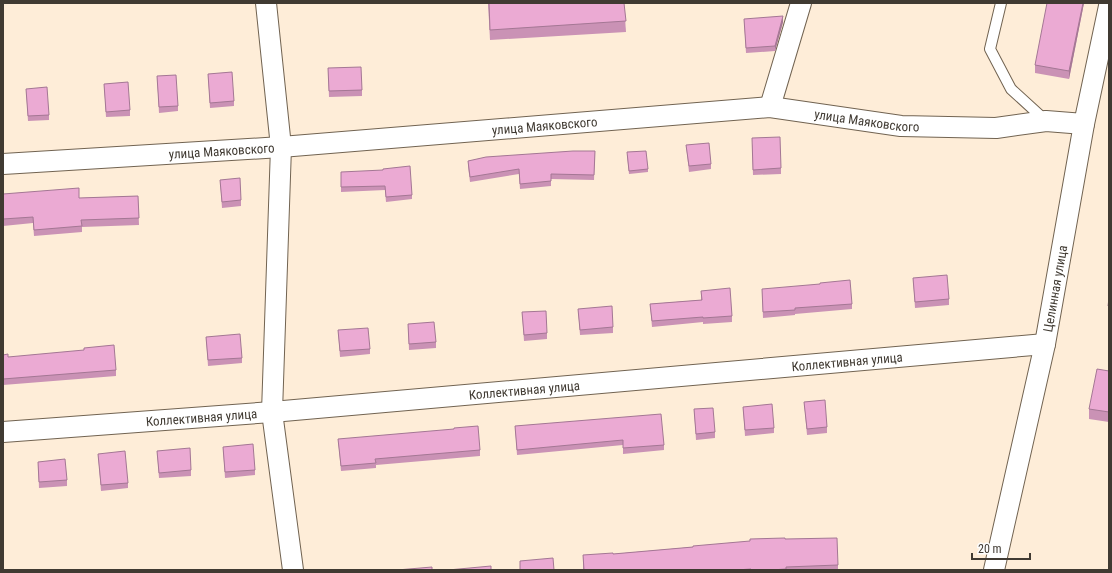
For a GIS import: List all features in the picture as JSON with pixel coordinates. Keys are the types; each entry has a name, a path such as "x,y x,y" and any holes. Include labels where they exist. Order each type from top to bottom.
{"street":[{"path":"266,3 282,147 272,412 293,570"},
{"path":"770,107 802,3"},
{"name":"Целинная улица","path":"994,570 1045,344 1084,124 1109,6"},
{"name":"улица Маяковского","path":"3,164 282,147 770,107 901,126 996,128 1046,121 1084,124"},
{"name":"Коллективная улица","path":"3,432 272,412 1045,344"}],"lane":[{"path":"1001,3 990,49 1011,89 1046,121"}],"building":[{"path":"489,3 624,3 626,21 490,30"},
{"path":"1047,3 1083,3 1069,71 1035,65"},
{"path":"783,16 775,46 746,48 744,19"},
{"path":"361,67 362,90 329,91 328,68"},
{"path":"232,72 234,101 210,103 208,74"},
{"path":"176,75 178,106 159,107 157,76"},
{"path":"128,82 130,110 106,112 104,84"},
{"path":"47,87 49,115 28,116 26,89"},
{"path":"780,137 781,168 753,170 752,138"},
{"path":"709,143 711,164 689,166 686,145"},
{"path":"573,151 595,151 594,175 551,174 551,181 520,184 519,169 470,177 468,161 486,157"},
{"path":"646,151 648,169 629,171 627,152"},
{"path":"410,166 412,195 386,197 385,186 341,187 341,172 383,170"},
{"path":"240,178 241,200 222,202 220,180"},
{"path":"79,188 79,198 138,196 139,218 81,220 82,226 34,230 33,217 3,219 3,194"},
{"path":"947,275 949,299 915,302 913,278"},
{"path":"850,280 852,304 763,312 762,289"},
{"path":"730,288 732,316 652,321 650,304 702,300 701,291"},
{"path":"612,306 613,327 580,330 578,309"},
{"path":"546,311 547,333 524,335 522,312"},
{"path":"434,322 436,342 409,344 408,324"},
{"path":"368,328 370,349 340,351 338,330"},
{"path":"240,334 242,358 208,360 206,337"},
{"path":"114,345 116,370 3,379 3,355 8,354 8,357 84,350 84,348"},
{"path":"1097,369 1109,371 1109,412 1089,409"},
{"path":"825,400 827,427 807,429 804,402"},
{"path":"772,404 774,428 745,430 743,407"},
{"path":"713,408 715,432 696,434 694,409"},
{"path":"661,414 664,445 623,448 623,440 517,450 515,426"},
{"path":"478,426 480,450 375,459 376,463 341,466 338,439"},
{"path":"253,444 255,470 225,472 223,447"},
{"path":"190,448 191,470 159,473 157,451"},
{"path":"125,451 128,483 101,485 98,454"},
{"path":"65,459 67,480 39,482 38,462"},
{"path":"837,538 838,565 786,567 786,569 771,570 584,570 583,555 693,547 750,541 750,539"},
{"path":"553,558 554,570 520,570 520,561"},
{"path":"491,566 491,570 448,570"},
{"path":"432,567 432,570 397,570"}]}
